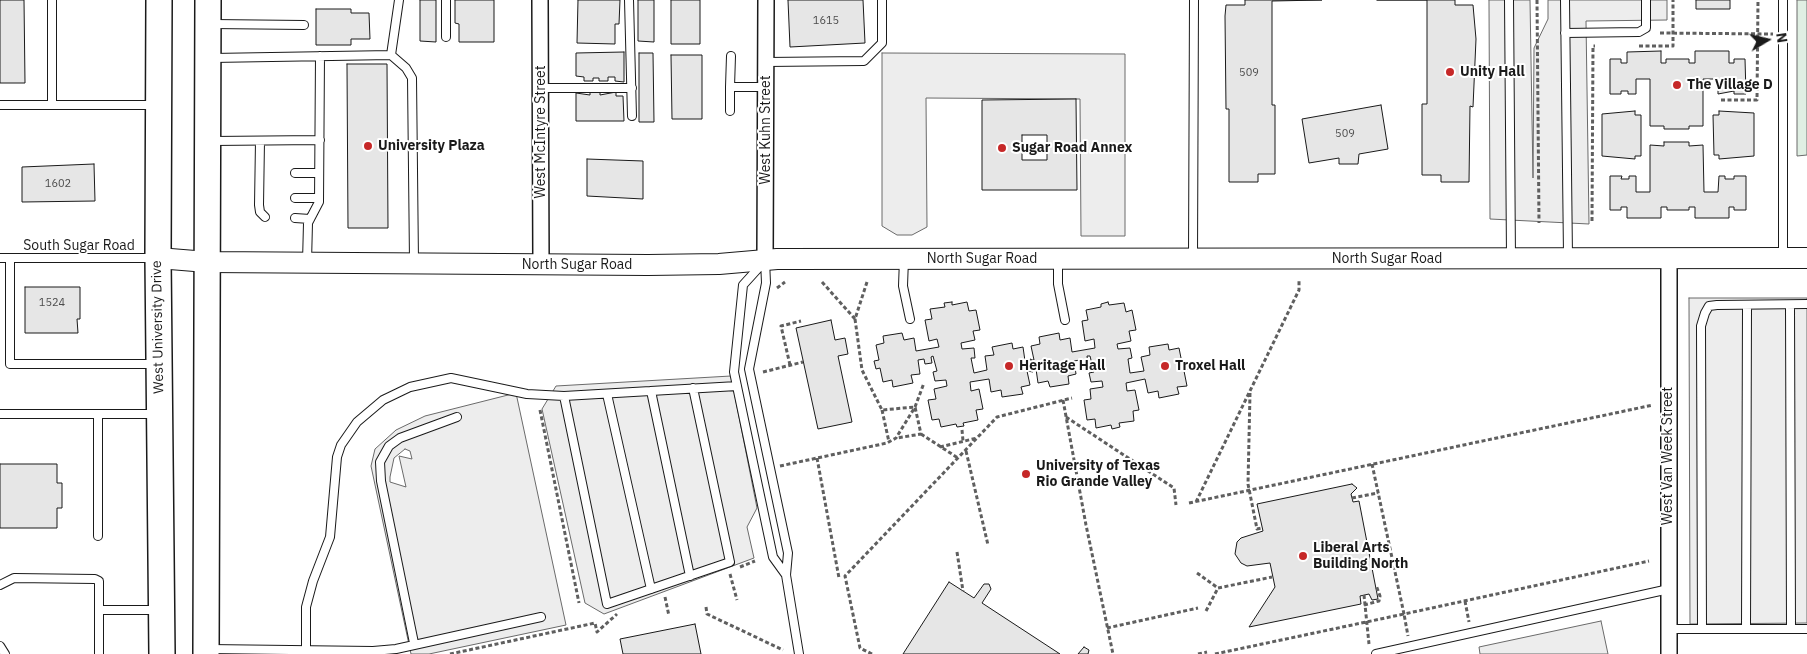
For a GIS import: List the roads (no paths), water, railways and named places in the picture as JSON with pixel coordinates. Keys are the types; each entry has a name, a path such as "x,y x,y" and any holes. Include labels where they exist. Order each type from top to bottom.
{"main road":[{"name":"West University Drive","path":"159,0 158,258 162,654"},
{"path":"206,652 208,12"}],"street":[{"name":"West McIntyre Street","path":"540,0 541,264"},
{"name":"West Kuhn Street","path":"765,260 766,0"},
{"name":"North Sugar Road","path":"158,258 207,262 414,265 719,264 765,260 904,259 1807,258"},
{"name":"West Van Week Street","path":"1668,654 1669,258"}],"lane":[{"path":"52,0 52,105"},
{"path":"391,55 399,0"},
{"path":"446,0 446,37"},
{"path":"629,0 632,116"},
{"path":"766,62 864,61 882,43 882,0"},
{"path":"1193,259 1194,0"},
{"path":"1509,0 1511,259"},
{"path":"1565,0 1568,258"},
{"path":"1565,33 1639,32 1646,28 1646,0"},
{"path":"1783,0 1783,258"},
{"path":"208,12 304,25"},
{"path":"208,58 391,55 406,68 412,78 414,265"},
{"path":"307,262 308,223 319,202 320,56"},
{"path":"730,112 731,56"},
{"path":"730,87 766,87"},
{"path":"541,88 632,88"},
{"path":"0,106 158,105"},
{"path":"207,141 320,140"},
{"path":"260,141 262,173 260,212 265,217"},
{"path":"295,172 319,173"},
{"path":"295,198 319,198"},
{"path":"295,218 310,219"},
{"name":"South Sugar Road","path":"0,258 158,258"},
{"path":"10,258 10,364 159,364"},
{"path":"904,259 903,286 910,319"},
{"path":"1058,259 1058,284 1065,320"},
{"path":"765,260 743,285 735,365 737,386 773,557 786,575"},
{"path":"765,260 766,283 749,369 788,553 786,575 799,654"},
{"path":"1702,629 1701,326 1709,306 1807,304"},
{"path":"1746,629 1747,305"},
{"path":"1790,305 1791,629"},
{"path":"735,365 749,369"},
{"path":"306,652 306,607 313,581 330,537 337,457 347,435 368,411 410,387 451,378 527,394 564,396 737,386"},
{"path":"564,396 607,604 730,562 693,388"},
{"path":"651,391 690,576"},
{"path":"607,394 651,589"},
{"path":"0,414 159,414"},
{"path":"98,414 98,536"},
{"path":"414,643 380,471 383,453 400,438 457,417"},
{"path":"0,585 14,578 95,579 99,581 99,654"},
{"path":"1376,654 1669,589"},
{"path":"99,610 162,610"},
{"path":"206,652 373,653 541,617"},
{"path":"1668,629 1807,629"},
{"path":"0,647 6,654"}],"place":[{"name":"Unity Hall","path":"1450,72"},
{"name":"The Village D","path":"1677,85"},
{"name":"University Plaza","path":"368,146"},
{"name":"Sugar Road Annex","path":"1002,148"},
{"name":"Heritage Hall","path":"1009,366"},
{"name":"Troxel Hall","path":"1165,366"},
{"name":"University of Texas Rio Grande Valley","path":"1026,474"},
{"name":"Liberal Arts Building North","path":"1303,556"}]}
